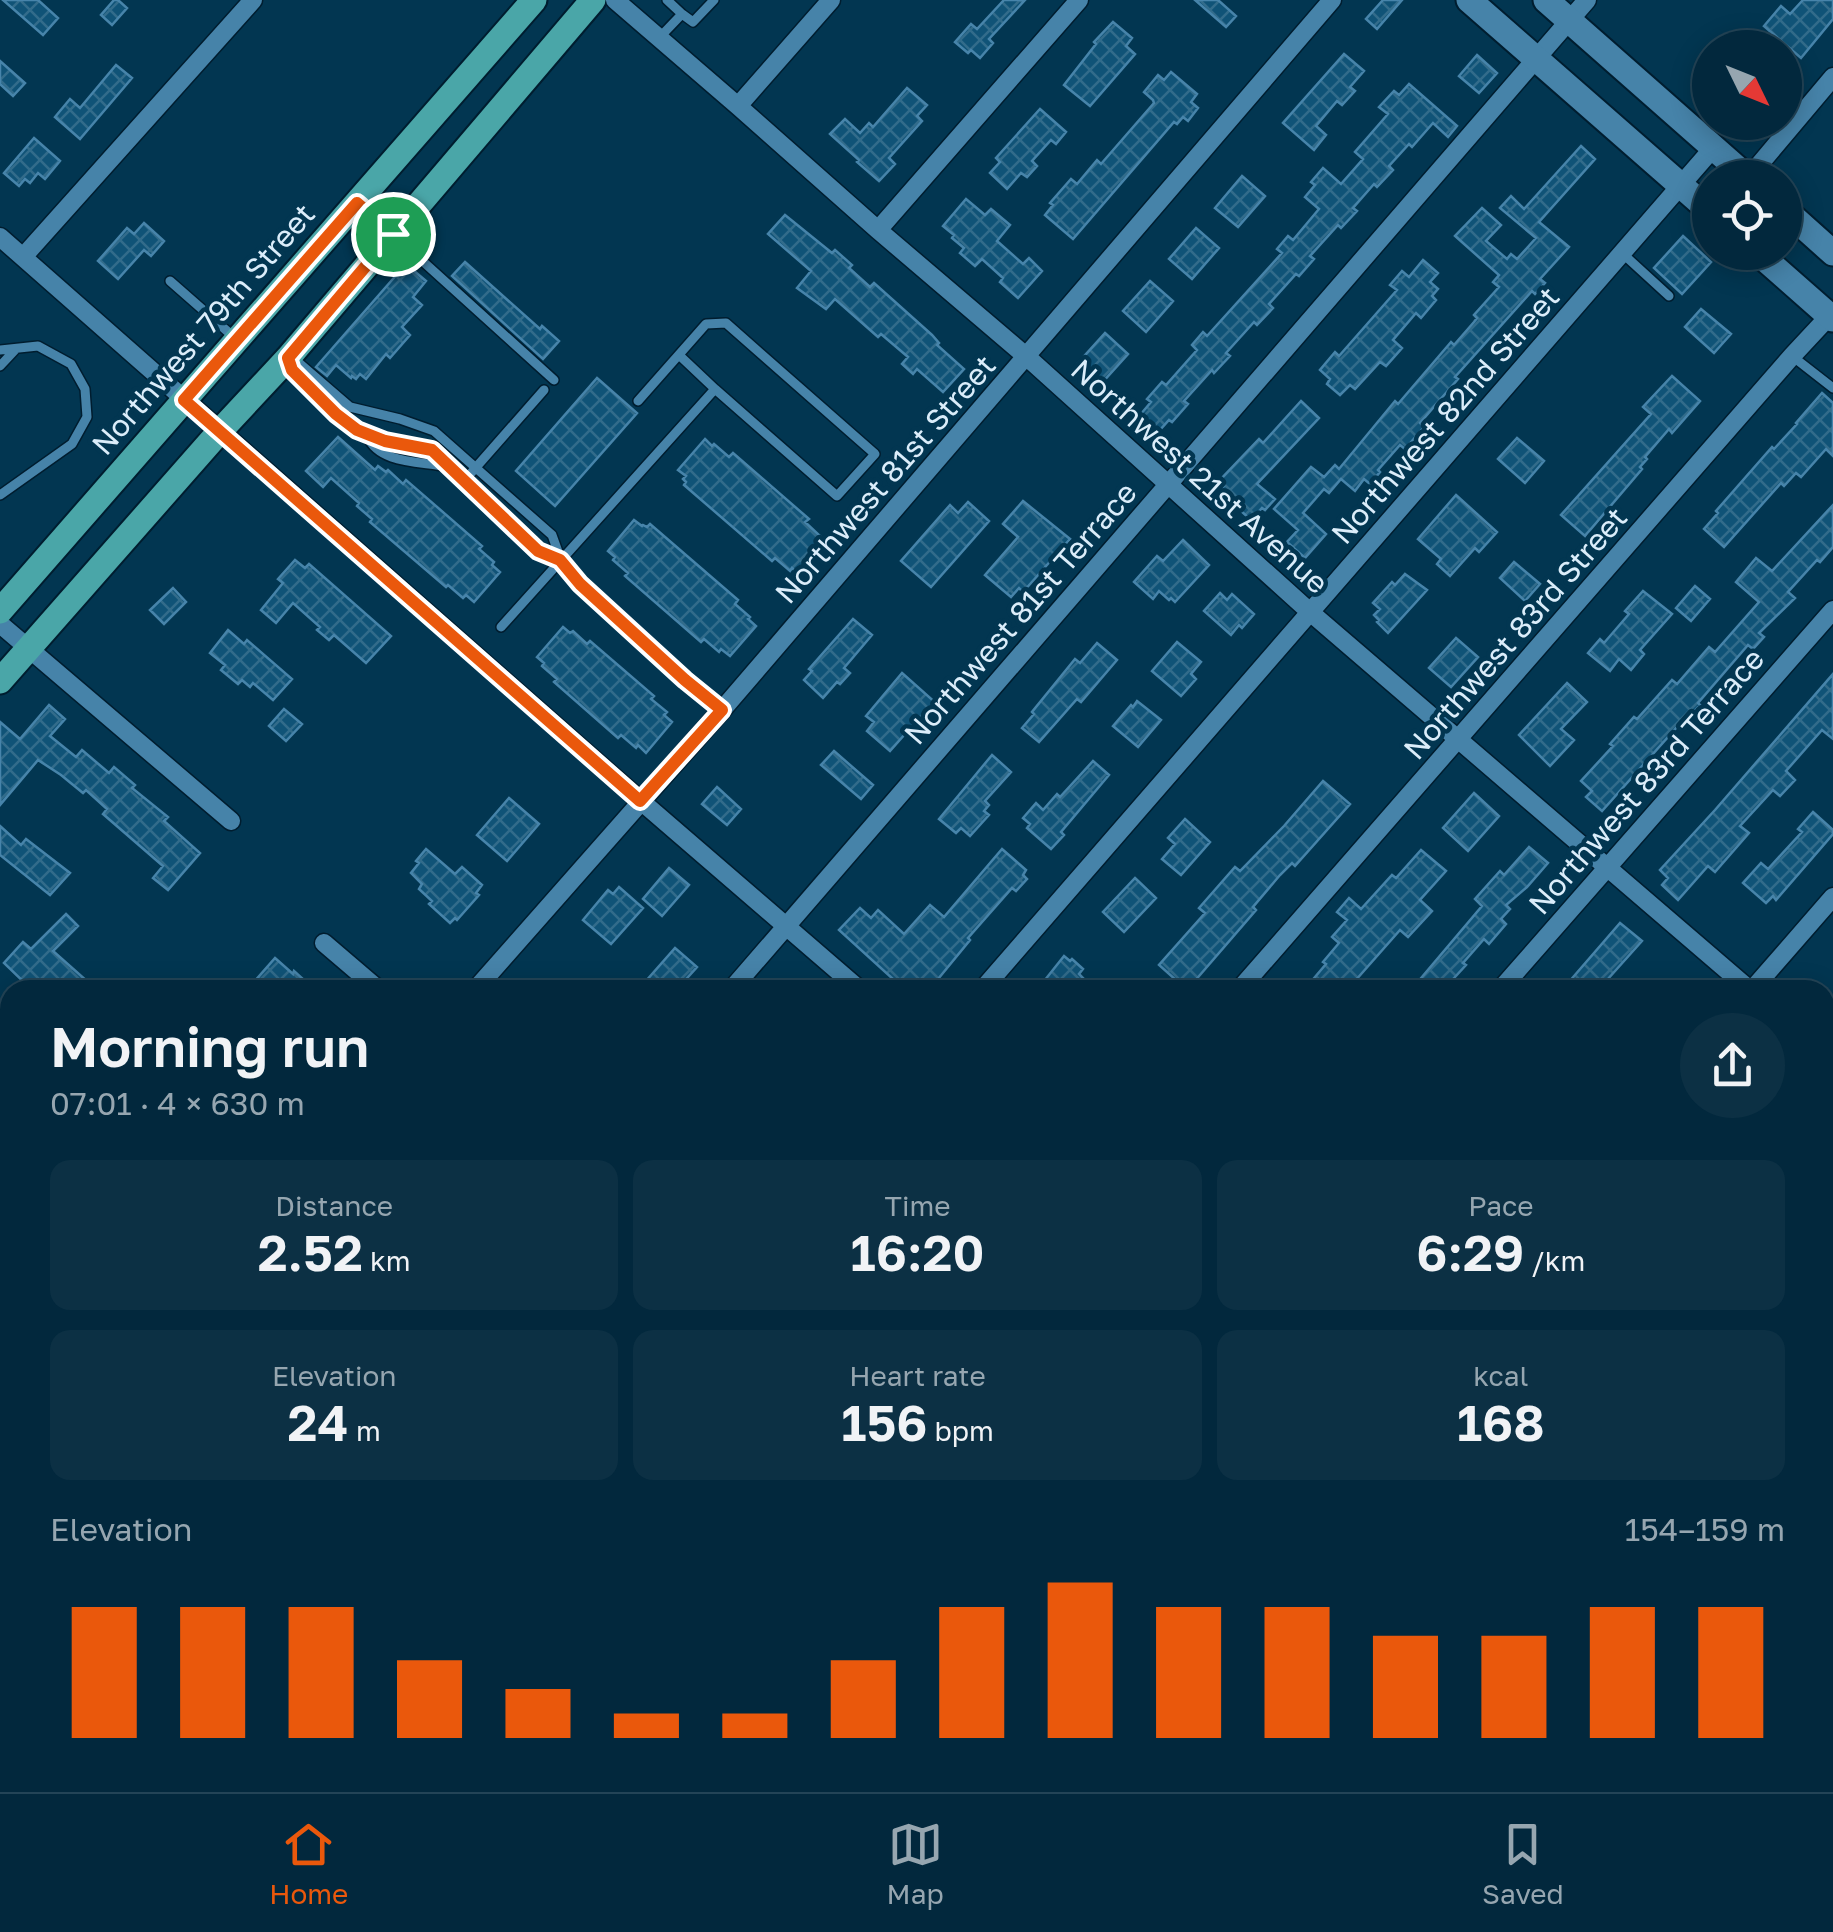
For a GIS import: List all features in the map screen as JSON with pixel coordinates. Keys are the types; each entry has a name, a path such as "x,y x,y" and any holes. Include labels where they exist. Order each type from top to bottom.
{"main road":[{"name":"Northwest 79th Street","path":"0,611 534,0"},
{"path":"0,681 288,358 594,0"},
{"path":"1470,0 1692,195"},
{"path":"1546,0 1729,160"},
{"path":"357,203 393,234"},
{"path":"1802,225 1833,253"},
{"path":"1778,270 1832,316"}],"street":[{"path":"23,257 252,0"},
{"name":"Northwest 21st Avenue","path":"614,0 1027,357 1310,612 1739,980"},
{"path":"738,106 831,0"},
{"path":"878,230 1079,0"},
{"name":"Northwest 81st Street","path":"484,980 722,710 1332,0"},
{"name":"Northwest 81st Terrace","path":"739,980 1587,0"},
{"path":"1762,160 1833,77"},
{"name":"Northwest 82nd Street","path":"991,980 1714,147"},
{"path":"0,237 848,980"},
{"name":"Northwest 83rd Street","path":"1247,980 1792,356 1832,316"},
{"name":"Northwest 83rd Terrace","path":"1509,980 1833,610"},
{"path":"0,624 231,821"},
{"path":"1760,980 1833,897"},
{"path":"324,943 367,980"}],"lane":[{"path":"667,0 693,22 714,0"},
{"path":"659,38 682,14"},
{"path":"393,234 554,380"},
{"path":"1622,253 1669,296"},
{"path":"170,280 237,340"},
{"path":"638,401 706,324 726,323 875,454 837,496 679,355"},
{"path":"0,350 38,346 71,364 85,389 87,417 72,444 0,495"},
{"path":"0,366 15,350"},
{"path":"1792,356 1833,388"},
{"path":"288,358 292,370 336,414 367,436 432,450 538,551 560,560"},
{"path":"288,358 299,362 350,408 434,431 552,536 560,560 580,584 722,710"},
{"path":"501,627 715,389"},
{"path":"464,480 544,390"}],"building":[{"path":"3,0 38,0 58,18 43,35"},
{"path":"114,0 127,8 112,25 101,15"},
{"path":"1004,0 1025,0 989,39 993,43 980,58 955,42 971,24 977,29"},
{"path":"1195,0 1218,0 1236,16 1226,27"},
{"path":"1383,0 1402,0 1377,29 1366,19"},
{"path":"1803,0 1833,0 1833,19 1802,57 1802,30 1769,30 1764,26 1781,6 1790,14"},
{"path":"1113,22 1132,38 1126,46 1135,54 1090,106 1064,85"},
{"path":"1344,54 1364,71 1350,87 1355,91 1342,105 1337,101 1316,126 1326,135 1314,150 1283,123"},
{"path":"1477,55 1497,73 1479,93 1459,76"},
{"path":"0,61 25,83 13,96 0,84"},
{"path":"116,65 132,78 80,139 55,117 70,99 80,108"},
{"path":"1171,72 1197,94 1191,102 1198,108 1188,121 1183,117 1177,124 1174,122 1073,239 1045,215 1053,205 1050,203 1071,179 1077,184 1097,160 1101,164 1154,103 1144,92 1158,75 1164,80"},
{"path":"1409,84 1457,126 1448,137 1433,123 1412,147 1409,144 1389,166 1393,170 1377,187 1374,184 1353,208 1357,211 1341,228 1338,225 1310,256 1314,259 1269,304 1273,308 1257,325 1254,322 1226,353 1230,356 1214,373 1212,370 1184,401 1188,404 1159,431 1140,415 1151,402 1147,399 1162,382 1166,385 1197,350 1192,345 1203,332 1207,336 1282,253 1277,249 1288,236 1293,240 1319,209 1305,197 1315,185 1311,182 1323,168 1341,184 1363,159 1355,152 1388,114 1379,107 1394,91 1399,95"},
{"path":"907,88 927,105 917,116 922,121 889,158 895,164 879,181 830,134 845,119 860,133 869,123 873,127"},
{"path":"1040,109 1066,132 1056,144 1051,140 1032,161 1037,166 1027,177 1021,173 1007,189 990,173 1000,162 996,158"},
{"path":"34,138 60,161 45,179 38,173 30,183 25,179 19,186 4,173"},
{"path":"1581,146 1595,159 1539,222 1569,247 1540,279 1545,283 1535,294 1532,291 1455,377 1458,379 1420,423 1424,427 1405,449 1400,445 1370,484 1364,479 1355,491 1341,479 1329,493 1324,489 1303,513 1326,534 1305,558 1287,542 1298,530 1274,509 1311,467 1324,477 1335,465 1339,469 1395,401 1398,404 1451,342 1454,345 1499,287 1493,282 1499,275 1455,236 1482,208 1501,225 1486,241 1507,259 1511,254 1517,259 1536,238 1500,208 1511,196 1524,209"},
{"path":"1242,176 1265,196 1238,227 1215,208"},
{"path":"966,199 985,215 991,209 1010,225 997,241 1023,264 1029,258 1042,271 1018,298 982,259 975,266 960,253 964,248 943,226"},
{"path":"785,215 832,253 835,250 870,287 874,283 964,369 943,392 917,369 913,374 902,364 908,357 881,334 878,337 835,299 826,309 797,288 811,271 768,234"},
{"path":"144,223 164,241 151,256 144,250 118,279 98,261 127,228 134,234"},
{"path":"1196,228 1219,248 1192,279 1169,259"},
{"path":"1683,236 1692,244 1692,270 1704,270 1682,294 1654,268"},
{"path":"1423,260 1438,273 1430,282 1438,289 1432,296 1436,300 1421,318 1416,313 1393,340 1402,348 1386,366 1380,362 1355,389 1350,385 1340,395 1327,384 1330,379 1320,370 1335,352 1339,356 1397,290 1390,285 1402,271 1409,277"},
{"path":"465,262 540,329 542,326 559,341 543,359 452,276"},
{"path":"406,264 426,281 413,297 422,305 402,327 410,335 390,358 386,354 366,379 360,374 351,378 336,365 327,376 316,367"},
{"path":"1150,281 1173,301 1146,332 1123,311"},
{"path":"1701,309 1731,334 1714,353 1685,327"},
{"path":"1105,333 1128,354 1101,384 1078,363"},
{"path":"1672,376 1700,401 1645,457 1642,469 1585,536 1561,515 1651,414 1643,407"},
{"path":"597,378 637,413 555,506 516,471"},
{"path":"1822,393 1833,403 1833,456 1826,449 1801,477 1796,473 1784,486 1781,483 1724,547 1704,529"},
{"path":"1301,401 1319,418 1257,484 1275,499 1251,520 1219,491 1224,486 1219,481 1259,439 1263,443"},
{"path":"338,437 375,470 378,466 388,470 403,484 406,480 482,546 479,549 500,572 474,602 446,587 370,522 372,519 357,506 359,503 331,478 323,487 306,471"},
{"path":"1517,438 1544,461 1525,483 1498,459"},
{"path":"705,439 729,457 733,453 809,519 805,522 826,545 800,575 775,558 772,561 684,485 686,476 678,470"},
{"path":"1456,495 1497,532 1479,552 1475,548 1450,576 1437,564 1441,559 1418,539"},
{"path":"1023,501 1070,539 1023,592 1019,588 1011,597 985,575 1018,537 1003,524"},
{"path":"968,502 989,521 931,587 901,561 950,505 958,513"},
{"path":"1833,505 1833,547 1788,592 1795,598 1759,633 1764,637 1753,649 1748,645 1700,705 1602,811 1586,797 1592,791 1581,781 1634,717 1637,719 1672,680 1677,684 1709,647 1715,652 1759,602 1736,582 1756,558 1772,571"},
{"path":"634,520 642,526 650,524 738,600 735,604 750,617 756,626 730,656 704,639 701,642 625,576 628,573 613,560 615,557 608,551"},
{"path":"1183,540 1209,565 1175,602 1159,591 1153,599 1134,582 1157,556 1163,561"},
{"path":"295,560 305,568 309,564 391,636 366,663 334,635 329,640 293,603 276,623 261,610 283,583 278,579"},
{"path":"1514,562 1540,584 1525,601 1500,578"},
{"path":"1405,574 1427,590 1388,633 1377,622 1374,615 1380,609 1373,603"},
{"path":"1695,586 1710,599 1691,621 1676,608"},
{"path":"173,588 186,602 164,624 150,610"},
{"path":"1643,591 1672,614 1640,650 1644,654 1631,670 1619,659 1610,671 1588,653 1600,639 1604,643"},
{"path":"1220,593 1227,600 1232,594 1254,614 1231,635 1204,611"},
{"path":"853,619 872,635 844,668 850,673 823,698 804,680"},
{"path":"563,627 587,644 590,641 667,712 664,715 672,722 646,753 621,735 618,738 554,682 557,679 542,666 544,663 537,657"},
{"path":"228,630 244,644 247,640 292,679 273,700 253,683 250,687 242,680 238,684 221,670 225,665 210,653"},
{"path":"1456,638 1478,657 1451,687 1429,668"},
{"path":"1177,642 1201,662 1191,674 1196,679 1181,696 1152,671"},
{"path":"1097,643 1117,660 1039,742 1022,728 1075,659 1080,663"},
{"path":"902,673 937,704 890,751 867,731 874,722 866,716"},
{"path":"1833,674 1833,739 1822,730 1786,771 1795,780 1780,796 1773,790 1740,826 1749,833 1715,872 1708,866 1678,900 1662,885 1668,878 1660,870"},
{"path":"1567,683 1587,702 1561,729 1574,740 1550,766 1519,735"},
{"path":"1137,701 1161,720 1138,747 1113,726"},
{"path":"49,705 65,719 50,736 76,757 82,750 109,773 114,767 200,853 168,890 153,878 163,866 103,814 107,809 86,790 83,793 38,760 0,805 0,722 20,739"},
{"path":"284,709 302,724 286,741 269,726"},
{"path":"834,751 873,785 861,799 821,765"},
{"path":"992,755 1011,772 985,801 989,805 984,811 989,815 970,836 961,828 956,833 939,819"},
{"path":"1093,761 1109,775 1051,849 1027,828 1030,824 1023,818 1036,803 1043,810 1057,794 1060,797"},
{"path":"1323,781 1350,804 1295,866 1292,863 1280,875 1253,907 1256,910 1196,980 1176,980 1159,965 1205,913 1199,908 1235,867 1240,871"},
{"path":"717,787 741,809 727,825 702,804"},
{"path":"1474,793 1499,816 1468,851 1443,828"},
{"path":"509,798 539,824 507,861 477,835"},
{"path":"1813,812 1833,834 1776,900 1773,896 1766,903 1743,883 1761,863 1768,869 1802,832 1798,829"},
{"path":"1185,819 1210,842 1181,875 1162,859 1175,844 1168,838"},
{"path":"0,826 21,845 26,839 70,873 50,895 0,855"},
{"path":"1529,847 1548,863 1506,905 1510,909 1501,919 1506,924 1489,944 1484,939 1452,980 1419,980 1482,906 1475,899 1500,871 1504,875"},
{"path":"426,849 455,874 462,867 482,885 476,893 479,895 450,923 429,904 432,901 419,889 422,884 411,873"},
{"path":"1002,849 1026,870 1023,875 1027,879 1016,891 1012,888 937,980 894,980 839,930 860,908 871,918 878,910 904,934 930,905 944,917"},
{"path":"1421,850 1446,871 1420,900 1432,911 1408,937 1400,930 1356,980 1312,980 1339,943 1332,937 1347,920 1337,912 1349,898 1361,909 1392,875 1396,878"},
{"path":"669,868 689,885 662,916 643,899"},
{"path":"1135,878 1156,898 1124,932 1103,912"},
{"path":"619,887 643,908 611,944 583,920 608,890 613,894"},
{"path":"66,914 78,926 53,951 86,980 22,980 4,963 23,942 31,949"},
{"path":"1620,923 1642,941 1607,980 1571,980"},
{"path":"675,948 697,967 685,980 647,980"},
{"path":"1064,956 1083,969 1079,974 1081,980 1045,980"},
{"path":"275,958 304,980 256,980"}],"route":[{"path":"357,203 393,234 288,358 292,370 336,414 367,436 432,450 538,551 560,560 580,584 722,710 640,801 184,400 357,203"}]}
